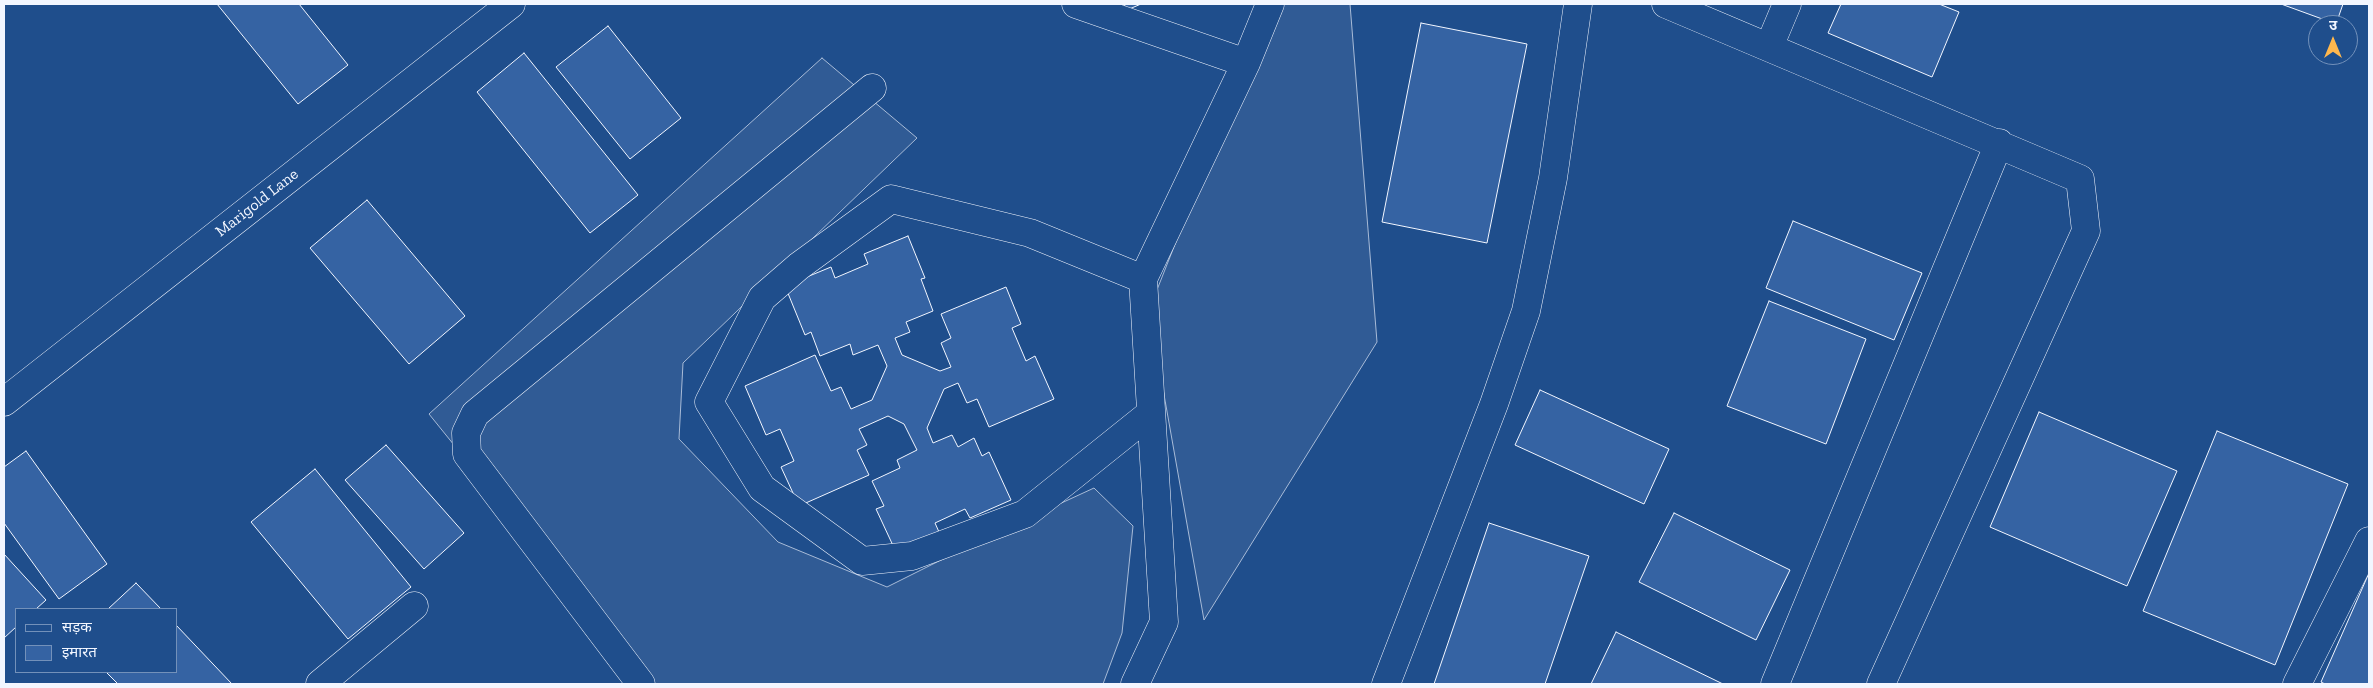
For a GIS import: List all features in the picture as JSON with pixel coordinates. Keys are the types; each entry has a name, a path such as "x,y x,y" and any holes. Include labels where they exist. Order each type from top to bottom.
{"street":[{"name":"Marigold Lane","path":"4,402 511,4"},
{"path":"1076,4 1246,64"},
{"path":"1135,684 1164,622 1143,280 1246,64 1270,4"},
{"path":"1386,684 1494,404 1526,311 1553,178 1578,4"},
{"path":"1666,4 1999,143 2080,179 2086,231 1881,684"},
{"path":"1768,47 1786,4"},
{"path":"641,684 467,454 466,433 474,414 872,88"},
{"path":"1775,684 1999,143"},
{"path":"1143,280 1030,233 891,199 799,266 762,298 709,402 762,488 862,561 912,556 1025,514 1151,413"},
{"path":"2297,684 2369,541"},
{"path":"320,684 414,606"}],"shaded area":[{"path":"1270,4 1350,4 1377,342 1204,620 1149,310"},
{"path":"822,58 917,138 683,363 679,439 778,542 887,587 981,540 1094,488 1133,526 1122,633 1103,684 647,684 429,414"}],"building":[{"path":"217,4 299,4 348,65 298,104"},
{"path":"1124,4 1141,4 1127,10"},
{"path":"1841,4 1939,4 1959,12 1932,77 1828,33"},
{"path":"2281,4 2343,4 2339,15 2311,15"},
{"path":"1421,23 1527,44 1487,243 1382,222"},
{"path":"608,26 681,118 630,159 556,67"},
{"path":"524,53 638,195 590,233 477,92"},
{"path":"367,200 465,316 409,364 310,248"},
{"path":"1793,221 1922,273 1894,340 1766,288"},
{"path":"908,236 925,278 921,279 933,311 906,322 910,332 895,338 902,355 940,371 951,367 941,343 951,338 941,314 1006,287 1021,324 1012,328 1026,361 1035,356 1054,399 989,427 977,399 967,403 958,383 944,389 927,428 933,443 952,435 958,447 974,438 982,456 989,452 1011,500 970,518 965,509 935,523 939,532 896,552 876,509 884,506 872,481 900,468 897,460 917,450 904,424 888,416 859,429 867,445 857,450 869,475 799,506 781,467 794,461 780,429 766,435 745,386 815,355 831,391 841,387 851,409 872,400 887,366 878,345 853,355 850,344 820,356 811,332 805,335 785,286 831,267 835,278 868,264 864,254"},
{"path":"1769,301 1866,339 1826,444 1727,406"},
{"path":"1540,390 1669,449 1644,504 1515,445"},
{"path":"2039,412 2177,471 2127,586 1990,527"},
{"path":"2217,431 2348,484 2275,665 2143,611"},
{"path":"386,445 464,533 424,569 345,480"},
{"path":"26,451 107,564 59,599 4,523 4,467"},
{"path":"315,469 411,587 348,639 251,522"},
{"path":"1674,513 1790,570 1756,640 1639,582"},
{"path":"1489,523 1589,556 1545,684 1434,684"},
{"path":"4,554 46,600 37,608 15,608 15,628 4,638"},
{"path":"2369,573 2369,684 2325,684 2321,682"},
{"path":"136,583 160,608 109,608"},
{"path":"178,627 232,684 118,684 107,673 178,673"},
{"path":"1616,632 1723,684 1591,684"}]}
